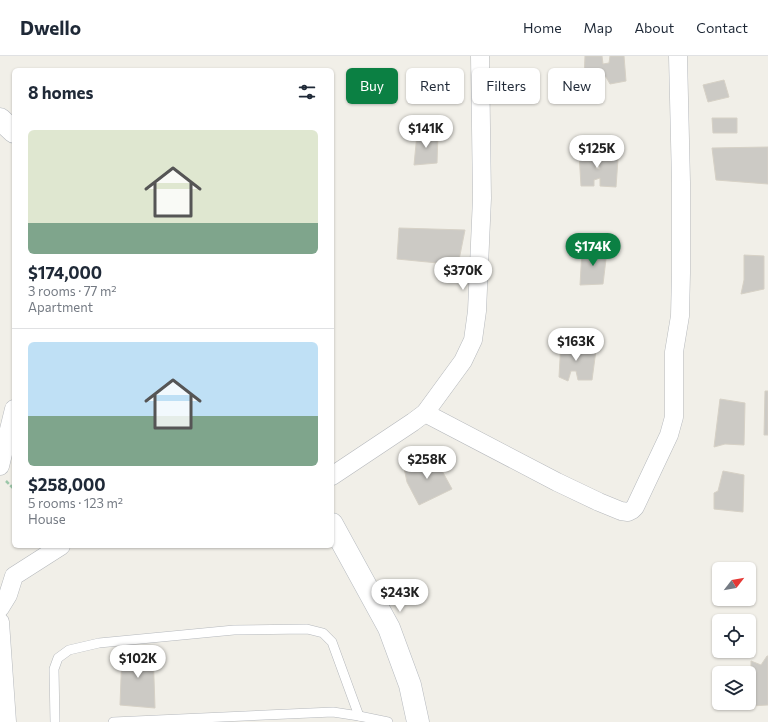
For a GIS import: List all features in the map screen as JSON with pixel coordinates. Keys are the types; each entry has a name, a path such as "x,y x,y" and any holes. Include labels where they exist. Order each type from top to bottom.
{"street":[{"path":"334,475 425,413 463,362 473,340 477,311 482,198 480,56"},
{"path":"425,413 449,427 599,502 621,511 628,512 635,507 669,435 674,417 674,352 680,316 681,273 681,182 678,56"},
{"path":"0,119 12,130"},
{"path":"0,466 12,417"},
{"path":"334,528 388,628 410,685 418,722"},
{"path":"0,608 8,595 14,576 58,548"},
{"path":"0,622 7,722"}],"lane":[{"path":"64,722 55,721 54,668 58,658 69,650 107,642 234,630 307,629 323,633 332,642 359,716"},
{"path":"113,722 333,712 388,722"}],"building":[{"path":"585,56 602,56 603,64 609,63 610,56 624,56 626,81 610,84 605,76 605,68 584,68"},
{"path":"724,80 729,97 708,102 703,85"},
{"path":"712,118 737,118 737,133 713,133"},
{"path":"438,133 437,163 414,165 417,134"},
{"path":"582,147 594,149 596,169 600,169 598,155 618,159 616,187 600,186 600,178 594,180 594,186 581,186 579,153"},
{"path":"768,147 768,184 716,180 712,148"},
{"path":"399,228 465,230 458,265 397,259"},
{"path":"582,250 607,251 603,284 580,285"},
{"path":"744,255 764,256 764,289 741,294 744,280"},
{"path":"577,340 576,356 580,354 580,352 596,350 592,380 578,380 576,371 571,371 568,381 559,377 561,341"},
{"path":"765,391 768,391 768,435 764,435"},
{"path":"720,399 745,403 744,445 725,444 714,447"},
{"path":"431,458 435,458 452,489 419,505 407,482 404,468"},
{"path":"723,471 744,475 743,512 714,509 714,493 718,491"},
{"path":"153,649 155,708 120,705 122,652"},
{"path":"768,656 768,705 756,706 756,666 751,666 751,661 761,665"}]}
